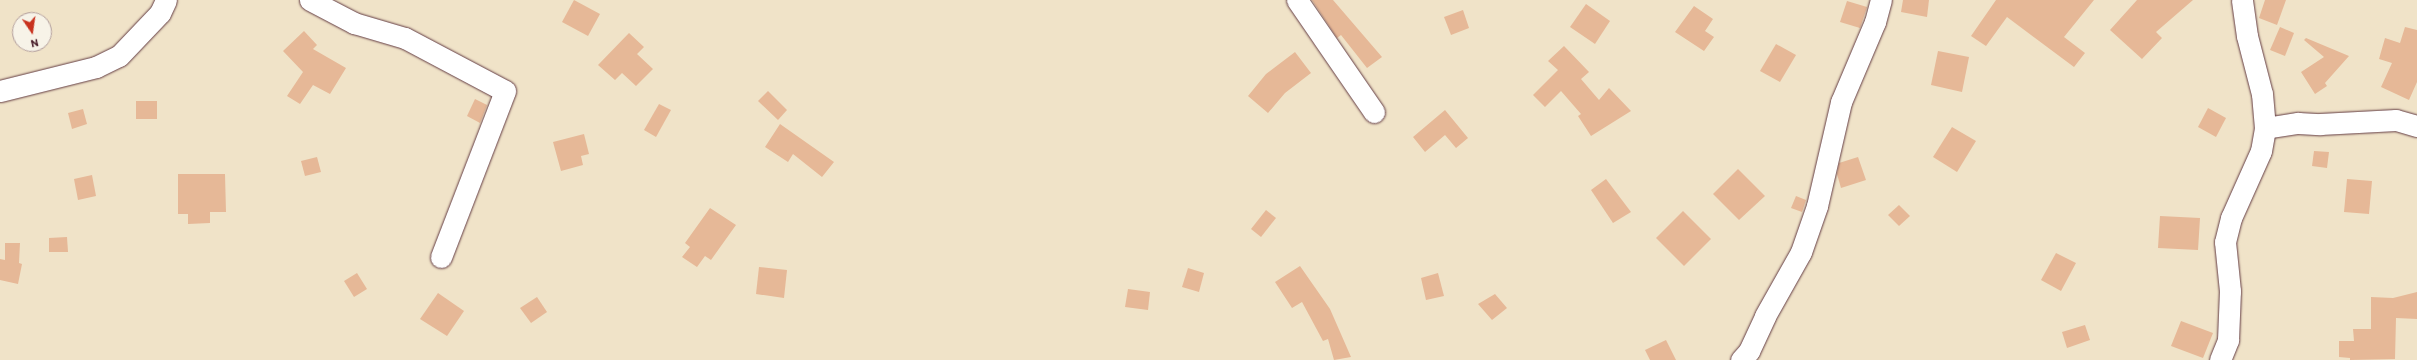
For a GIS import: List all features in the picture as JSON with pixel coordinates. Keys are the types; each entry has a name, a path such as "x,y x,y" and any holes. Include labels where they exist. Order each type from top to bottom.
{"street":[{"path":"0,91 96,67 118,56 160,13 166,0"},
{"path":"310,0 354,23 405,38 505,91 441,257"},
{"path":"1297,0 1374,112"},
{"path":"1741,360 1749,351 1765,316 1801,252 1816,206 1841,102 1875,22 1881,0"},
{"path":"2220,360 2228,340 2230,291 2225,242 2231,218 2261,151 2265,128 2262,94 2247,36 2242,0"},
{"path":"2265,128 2298,123 2320,124 2396,120 2417,126"}],"building":[{"path":"574,0 600,14 588,36 562,22"},
{"path":"1312,0 1333,0 1382,57 1367,68 1341,35 1337,38"},
{"path":"1903,0 1929,0 1927,17 1901,12"},
{"path":"1996,0 2094,0 2064,37 2085,53 2074,67 2007,17 1986,46 1971,36"},
{"path":"2137,0 2193,0 2156,32 2162,38 2142,59 2110,30"},
{"path":"2265,0 2286,0 2277,25 2259,18"},
{"path":"1847,1 1867,7 1860,28 1840,22"},
{"path":"1586,4 1610,21 1595,44 1570,27"},
{"path":"1694,6 1713,19 1705,31 1714,37 1704,51 1675,32"},
{"path":"1463,10 1469,28 1451,35 1444,17"},
{"path":"2280,27 2294,33 2285,56 2270,50"},
{"path":"2405,27 2417,30 2417,82 2409,100 2381,87 2392,63 2379,59 2385,38 2400,43"},
{"path":"304,31 317,45 313,49 346,68 330,94 313,85 300,104 287,96 303,72 283,51"},
{"path":"629,33 644,47 637,54 653,69 636,86 622,73 615,80 598,65"},
{"path":"2306,38 2349,56 2325,83 2327,86 2315,94 2301,72 2324,57 2304,40"},
{"path":"1776,44 1796,55 1780,82 1760,71"},
{"path":"1564,46 1589,72 1581,79 1599,100 1609,88 1631,111 1591,136 1578,116 1581,114 1561,91 1545,107 1533,95 1558,70 1548,61"},
{"path":"1938,51 1969,57 1962,92 1931,85"},
{"path":"1295,52 1311,73 1285,93 1268,113 1248,96 1266,74"},
{"path":"768,91 787,110 778,120 758,101"},
{"path":"475,99 487,105 480,123 467,116"},
{"path":"136,101 157,101 157,119 136,119"},
{"path":"659,104 671,110 656,137 644,130"},
{"path":"2208,108 2226,118 2216,137 2198,127"},
{"path":"83,109 87,124 72,129 68,113"},
{"path":"1445,110 1468,138 1456,148 1445,135 1425,152 1413,137"},
{"path":"780,124 834,162 822,177 793,154 788,162 765,147"},
{"path":"1952,127 1976,141 1957,172 1933,157"},
{"path":"584,134 589,154 581,156 583,165 561,171 553,142"},
{"path":"2314,151 2329,152 2327,168 2312,166"},
{"path":"317,157 321,172 305,176 301,161"},
{"path":"1858,157 1866,180 1841,188 1837,174 1839,163"},
{"path":"1738,169 1765,196 1739,220 1713,194"},
{"path":"178,174 225,174 226,212 210,212 210,223 188,224 188,214 178,214"},
{"path":"92,175 96,196 78,200 74,179"},
{"path":"1606,179 1631,212 1613,223 1591,190"},
{"path":"2347,179 2372,181 2369,214 2344,212"},
{"path":"1796,196 1806,200 1802,212 1791,208"},
{"path":"1899,205 1910,216 1899,226 1888,215"},
{"path":"710,208 736,225 711,260 705,256 697,267 682,257 690,247 685,243"},
{"path":"1266,210 1276,218 1261,237 1251,229"},
{"path":"1683,211 1711,239 1684,266 1656,238"},
{"path":"2160,216 2200,218 2198,250 2158,248"},
{"path":"67,237 68,252 49,252 49,238"},
{"path":"5,243 20,243 19,263 22,264 18,284 0,280 0,259 5,260"},
{"path":"2056,253 2076,263 2061,291 2041,280"},
{"path":"1300,266 1330,309 1351,357 1334,360 1328,339 1323,341 1302,302 1292,308 1275,282"},
{"path":"759,267 787,270 784,298 756,294"},
{"path":"1188,268 1204,273 1199,292 1182,287"},
{"path":"357,273 367,289 354,297 344,281"},
{"path":"1438,273 1444,296 1426,300 1421,278"},
{"path":"1128,289 1150,292 1148,310 1125,307"},
{"path":"2417,292 2417,319 2396,318 2395,359 2350,360 2350,358 2339,357 2339,341 2354,341 2353,329 2371,329 2371,297 2393,298"},
{"path":"438,293 464,311 447,336 420,319"},
{"path":"1495,294 1507,308 1492,320 1478,304"},
{"path":"537,297 547,312 531,323 520,308"},
{"path":"2181,321 2213,333 2203,358 2171,346"},
{"path":"2085,325 2090,340 2067,348 2062,332"},
{"path":"1666,340 1676,360 1650,360 1645,350"}]}
